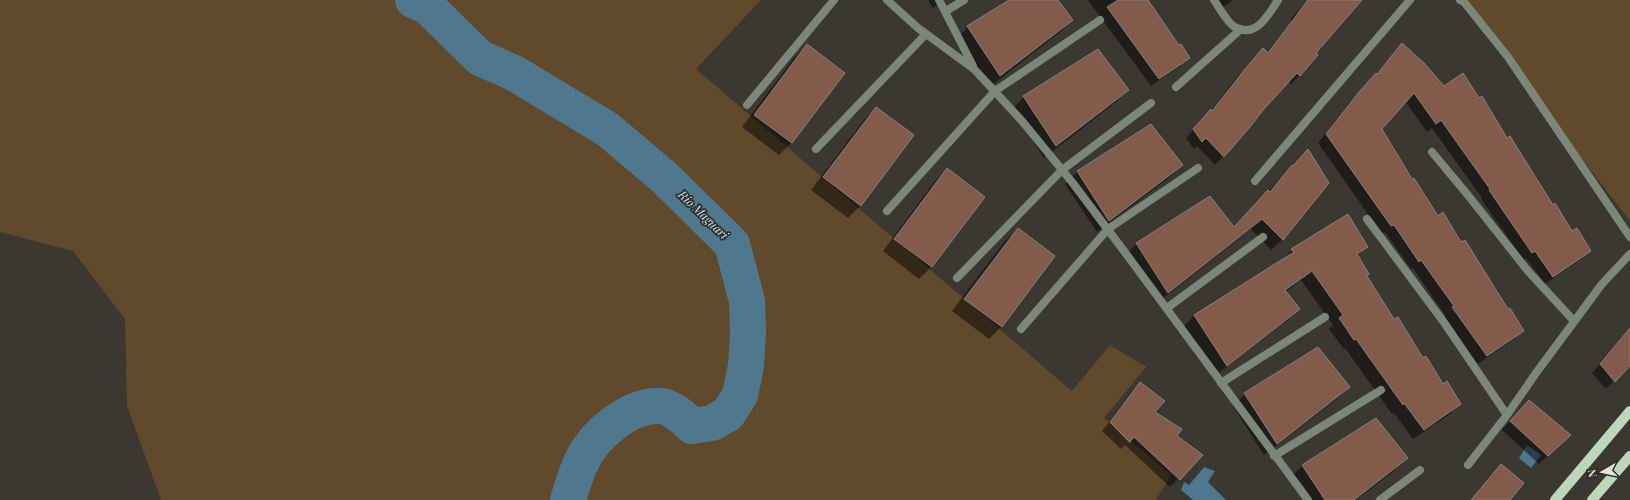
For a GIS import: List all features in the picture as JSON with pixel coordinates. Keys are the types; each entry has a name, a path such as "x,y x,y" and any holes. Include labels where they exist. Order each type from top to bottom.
{"main road":[{"path":"1555,500 1630,411"},
{"path":"1592,500 1630,456"}],"street":[{"path":"747,105 834,0"},
{"path":"887,0 926,34 974,69 1022,121 1108,229 1274,456 1308,500"},
{"path":"939,0 974,69"},
{"path":"946,12 964,0"},
{"path":"1214,0 1234,27 1248,30 1259,26 1266,20 1278,0"},
{"path":"1255,181 1410,0"},
{"path":"1460,0 1464,2 1486,28 1508,57 1630,237"},
{"path":"887,211 995,91 1100,20"},
{"path":"1176,87 1240,29"},
{"path":"816,148 926,34"},
{"path":"957,278 1062,170 1151,103"},
{"path":"1432,152 1528,271 1574,321"},
{"path":"1021,329 1108,229 1198,168"},
{"path":"1367,219 1443,321 1507,415"},
{"path":"1167,308 1263,237"},
{"path":"1468,465 1507,415 1602,284 1630,254"},
{"path":"1221,383 1325,317"},
{"path":"1274,456 1382,390"},
{"path":"1380,500 1420,470"}],"shaded area":[{"path":"0,0 761,0 696,69 1072,391 1110,345 1146,367 1104,418 1171,475 1156,500 161,500 127,406 125,319 73,251 0,232"},
{"path":"1459,0 1630,0 1630,221"}],"water":[{"path":"1527,445 1541,455 1531,468 1519,458"},
{"path":"1204,467 1215,471 1208,482 1226,500 1193,500 1181,490 1184,482 1189,485"}],"building":[{"path":"1009,0 1058,0 1073,20 1000,76 967,26"},
{"path":"1118,0 1148,0 1179,45 1181,44 1190,58 1159,79 1107,7"},
{"path":"1308,0 1362,0 1316,53 1318,55 1300,76 1297,73 1264,109 1224,157 1206,138 1202,142 1193,129 1211,109 1212,111 1263,48 1268,53"},
{"path":"1402,43 1424,63 1444,86 1463,73 1479,98 1482,96 1507,138 1510,136 1553,205 1555,203 1572,231 1577,228 1591,251 1553,277 1535,251 1532,253 1489,190 1490,189 1441,120 1436,124 1414,93 1382,129 1412,179 1414,178 1438,216 1443,212 1461,242 1465,240 1508,309 1510,308 1524,331 1487,356 1421,260 1419,262 1394,225 1391,226 1326,134 1358,93 1376,73 1377,74"},
{"path":"807,44 845,73 792,143 754,115"},
{"path":"1098,49 1129,90 1056,146 1023,96"},
{"path":"876,107 914,135 861,206 823,177"},
{"path":"1151,124 1183,165 1109,221 1077,171"},
{"path":"1308,149 1329,183 1283,240 1262,219 1168,293 1136,243 1210,196 1234,227 1268,190 1270,192 1292,165 1293,166"},
{"path":"947,168 985,197 932,267 894,239"},
{"path":"1348,214 1368,247 1357,254 1369,274 1367,276 1394,319 1398,317 1423,358 1426,356 1443,384 1447,381 1461,404 1424,430 1404,403 1403,405 1356,339 1354,340 1339,318 1343,315 1312,271 1285,290 1300,309 1227,366 1194,315 1294,252 1291,249"},
{"path":"1018,228 1055,256 1002,327 964,299"},
{"path":"1630,328 1630,366 1615,382 1600,364"},
{"path":"1318,347 1350,387 1277,444 1244,393"},
{"path":"1140,382 1165,401 1155,412 1182,429 1177,436 1203,455 1180,480 1134,437 1130,442 1110,422"},
{"path":"1529,400 1571,435 1548,456 1510,421"},
{"path":"1376,418 1408,458 1354,500 1325,500 1302,465"},
{"path":"1501,464 1524,483 1510,500 1471,500"}],"waterway":[{"name":"Rio Maguari","path":"413,0 428,7 480,58 514,73 607,129 664,177 732,244 747,301 748,333 746,366 740,395 728,414 712,423 692,426 673,411 661,406 637,410 624,416 602,433 593,443 580,465 568,500"},
{"name":"Rio Maguari","path":"428,0 428,7"}]}
